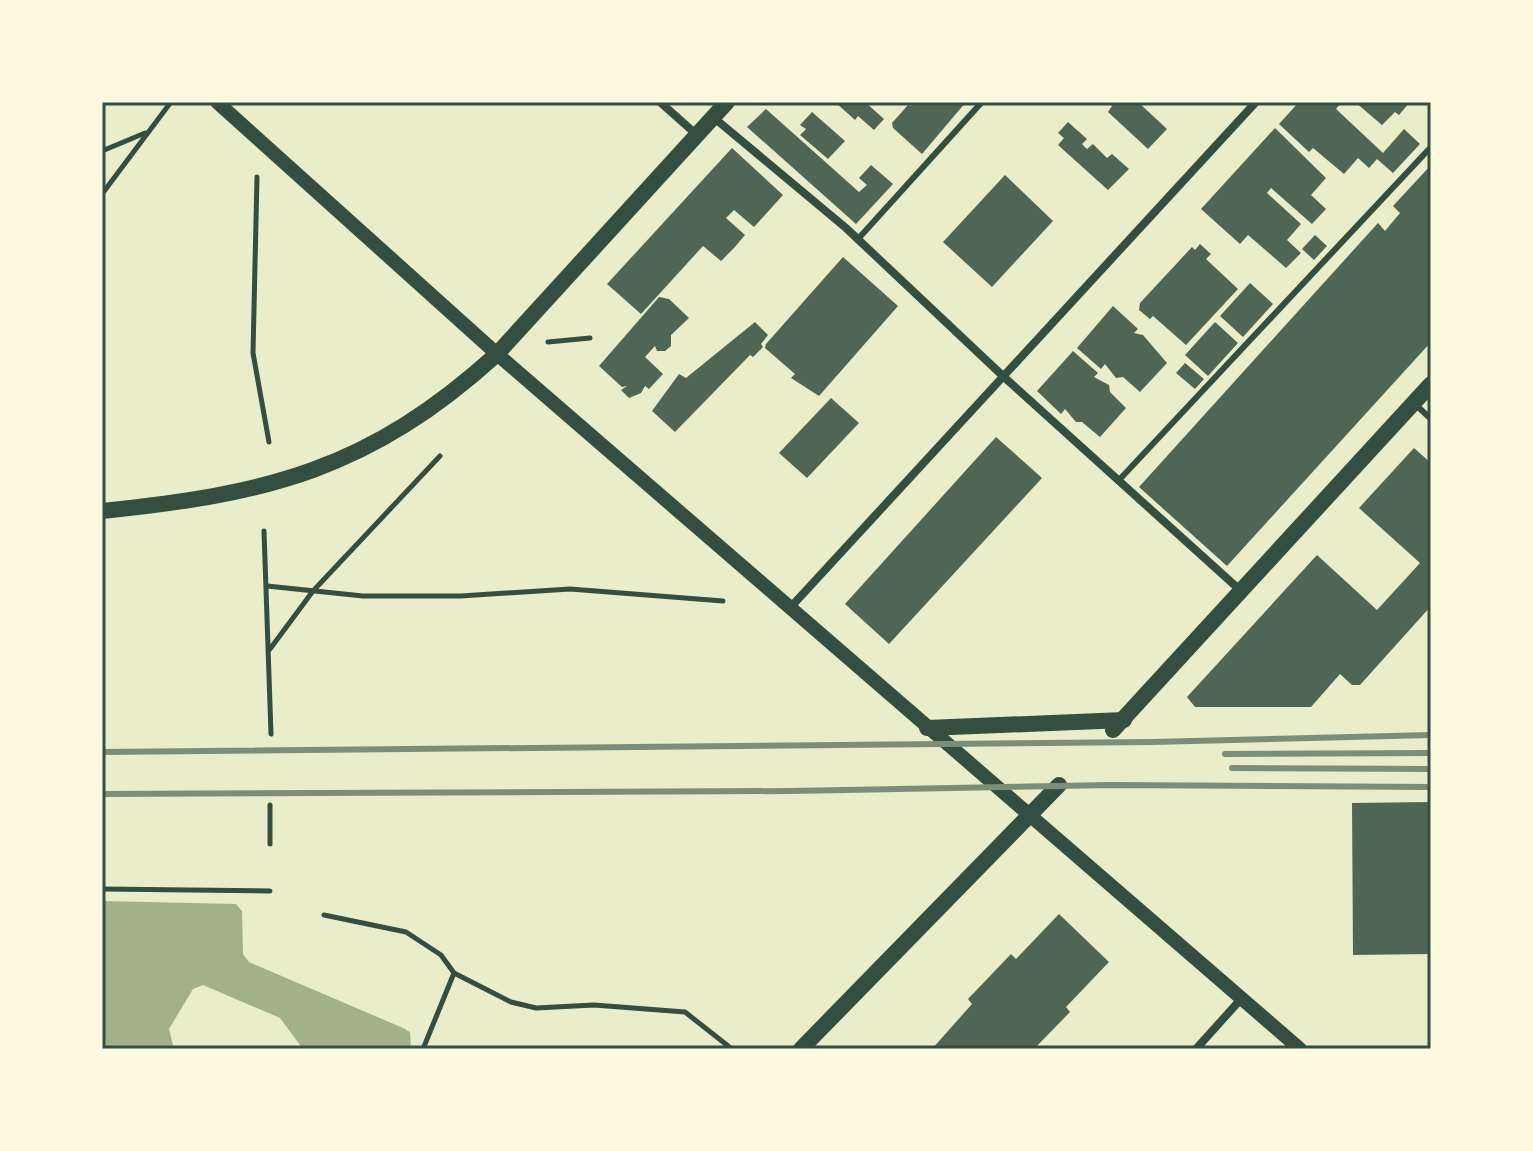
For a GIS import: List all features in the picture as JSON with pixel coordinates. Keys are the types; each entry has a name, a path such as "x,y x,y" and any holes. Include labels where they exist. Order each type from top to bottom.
{"main road":[{"path":"102,511 210,499 304,475 349,456 415,419 465,383 497,354 727,102"},
{"path":"922,723 1118,725 1431,384"},
{"path":"803,1048 1029,806 1059,785"}],"street":[{"path":"217,102 497,354 922,723 1029,806 1300,1049"},
{"path":"660,102 697,135"},
{"path":"789,609 1256,102"},
{"path":"713,117 858,239 1004,377 1241,591"},
{"path":"1196,1049 1241,999"}],"lane":[{"path":"858,239 982,102"},
{"path":"1120,479 1431,147"},
{"path":"1413,403 1431,419"}],"path":[{"path":"102,194 171,102"},
{"path":"102,151 146,133"},
{"path":"257,177 253,353 269,442"},
{"path":"548,342 590,338"},
{"path":"270,649 313,591 440,456"},
{"path":"264,531 271,734"},
{"path":"267,586 363,596 461,596 570,589 723,601"},
{"path":"270,805 270,844"},
{"path":"102,889 270,891"},
{"path":"324,915 406,932 441,955 454,973 511,1002 536,1008 594,1005 685,1012 732,1049"},
{"path":"423,1049 454,973"}],"shaded area":[{"path":"102,901 236,904 242,911 243,954 249,962 403,1028 410,1032 411,1049 303,1049 280,1018 203,985 193,989 169,1029 174,1049 102,1049"}],"building":[{"path":"835,102 865,102 884,119 874,130 858,116 855,120"},
{"path":"908,102 966,102 922,154 893,128 892,123 908,105 913,106"},
{"path":"1108,102 1138,102 1167,129 1148,149 1108,112 1112,106"},
{"path":"1299,102 1337,102 1340,104 1336,109 1383,153 1404,129 1420,144 1393,173 1377,159 1369,168 1358,158 1344,174 1313,148 1309,152 1279,124"},
{"path":"1355,102 1410,102 1399,115 1395,112 1382,125"},
{"path":"766,109 859,192 867,185 859,178 871,165 893,184 856,224 747,127"},
{"path":"812,112 845,141 828,159 800,135 806,129 800,125"},
{"path":"1068,122 1087,139 1082,144 1087,149 1093,144 1107,158 1112,154 1129,169 1108,190 1058,145 1064,138 1058,133"},
{"path":"1275,128 1326,178 1311,195 1326,209 1312,224 1271,188 1267,193 1301,224 1287,240 1301,253 1286,268 1248,235 1240,244 1201,209"},
{"path":"732,148 783,195 754,227 734,210 726,218 745,235 734,248 721,261 703,246 641,314 607,284"},
{"path":"1431,165 1431,342 1227,566 1139,487 1378,223 1385,231 1400,213 1393,206"},
{"path":"1005,175 1053,221 992,287 943,242"},
{"path":"1315,235 1327,246 1314,260 1302,249"},
{"path":"1200,244 1211,254 1206,259 1238,289 1186,345 1153,316 1150,319 1139,310 1140,303 1192,247 1195,250"},
{"path":"843,257 898,306 819,396 791,378 795,374 765,348"},
{"path":"1250,283 1273,304 1243,337 1220,316"},
{"path":"659,297 669,299 689,318 671,335 671,346 665,351 657,351 655,346 645,357 663,374 649,389 645,386 641,393 629,398 621,390 627,386 622,387 599,366"},
{"path":"1113,306 1138,329 1134,333 1143,335 1167,363 1140,392 1123,377 1116,378 1105,364 1101,369 1077,348"},
{"path":"755,322 768,335 761,344 763,347 753,357 750,355 675,432 652,411 679,374 686,378"},
{"path":"1215,322 1238,343 1208,376 1185,355"},
{"path":"1073,351 1098,373 1094,377 1109,385 1110,392 1126,408 1100,437 1082,422 1076,422 1065,409 1061,414 1037,391"},
{"path":"1185,363 1204,379 1195,389 1176,373"},
{"path":"831,398 859,423 807,478 779,453"},
{"path":"996,437 1042,478 889,644 845,604"},
{"path":"1414,448 1431,463 1431,606 1360,685 1352,685 1340,674 1311,707 1195,707 1187,697 1317,555 1377,610 1420,563 1359,508"},
{"path":"1431,802 1431,954 1353,955 1352,803"},
{"path":"1059,914 1109,962 1066,1007 1070,1012 1034,1049 932,1049 972,1004 968,999 1011,954 1016,959"}],"railway":[{"path":"102,752 1152,742 1431,735"},
{"path":"1225,754 1431,753"},
{"path":"1232,768 1431,769"},
{"path":"102,794 791,791 1111,785 1431,787"}]}
